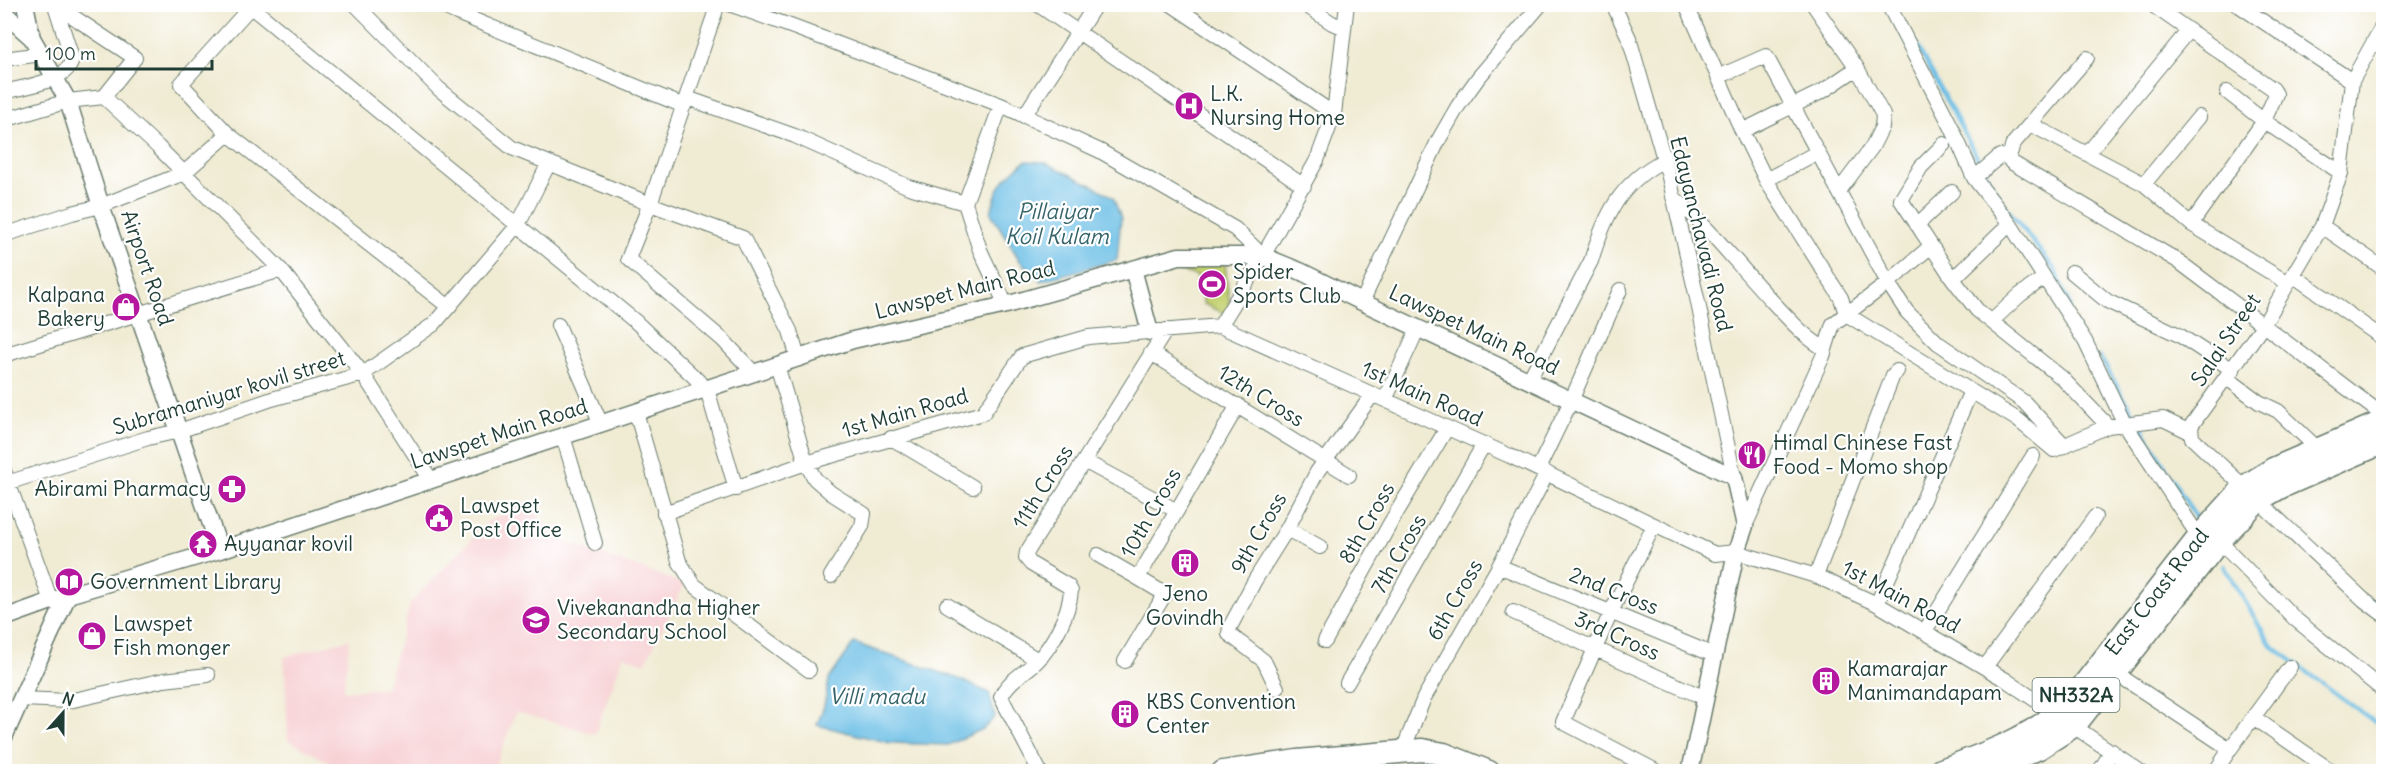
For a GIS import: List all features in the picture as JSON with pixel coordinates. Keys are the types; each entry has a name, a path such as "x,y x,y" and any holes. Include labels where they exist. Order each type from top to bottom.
{"highway":[{"name":"East Coast Road","path":"2067,719 2072,700 2209,539 2273,469 2384,421"},
{"name":"East Coast Road","path":"2251,494 2281,487 2384,442"},
{"name":"East Coast Road","path":"1985,771 2040,748 2067,719 2117,674 2209,539"},
{"name":"East Coast Road","path":"1936,771 2067,719"},
{"path":"1222,771 1404,750 1444,754 1489,771"}],"street":[{"name":"Airport Road","path":"25,4 32,38 68,101 101,206 220,550"},
{"path":"355,4 439,89 512,148 650,204 743,238 790,331 798,358"},
{"path":"437,4 459,9 686,102 795,136 909,188 965,203"},
{"path":"718,4 686,102 628,259 723,340 754,373"},
{"path":"729,4 1001,105 1100,151 1235,229 1263,256"},
{"path":"1037,4 1077,34 1304,186"},
{"path":"1024,116 1096,4"},
{"path":"1171,4 1334,114"},
{"path":"1304,4 1332,23 1344,27"},
{"path":"1220,326 1304,186 1317,160 1334,114 1347,4"},
{"path":"1362,302 1438,141 1458,106 1478,78 1541,4"},
{"name":"Edayanchavadi Road","path":"1613,4 1629,38 1664,160 1697,298 1734,477"},
{"path":"1686,4 1766,180 1841,298 1846,314 2018,420 2054,450 2108,426 2163,419 2190,432 2192,438 2251,494 2364,600 2384,615"},
{"path":"1813,4 1857,68 1883,115 1882,127 1872,147 1839,191"},
{"path":"1888,4 1953,128 1974,178 2010,224 2085,341 2129,424 2209,539 2295,619 2384,692"},
{"path":"2151,4 2273,89 2276,94 2264,121 2191,225"},
{"path":"2237,4 2352,81"},
{"path":"4,92 56,78 68,70 72,58 54,5"},
{"path":"4,120 68,101 104,97 135,58 54,5"},
{"path":"449,307 228,134 182,84 252,6 636,322 707,388 736,489"},
{"path":"4,13 32,38"},
{"name":"Salai Street","path":"2190,432 2191,426 2264,324 2322,226 2341,173 2352,81 2384,23"},
{"path":"2087,154 2188,31"},
{"path":"4,60 42,54"},
{"path":"1718,76 1766,56 1888,283 1907,312 1938,344 2024,402 2065,446"},
{"path":"2008,157 2013,144 2087,58"},
{"path":"1742,131 1792,104 1823,91 1857,68"},
{"path":"2227,92 2264,121 2341,173"},
{"path":"104,97 281,270 363,374 431,480"},
{"path":"1001,105 965,203 980,250 1006,305"},
{"path":"2144,184 2199,117"},
{"path":"2030,124 2144,184 2191,225 2291,280 2384,339"},
{"path":"4,235 101,206 184,173 228,134"},
{"path":"1944,144 1921,167 1900,200 1953,279 1977,310 2062,378 2108,426"},
{"path":"1766,180 1818,152"},
{"path":"1974,178 2000,156 2008,157 2019,168 2178,261 2384,416"},
{"path":"1529,380 1591,261 1618,198 1644,171 1664,160"},
{"name":"Subramaniyar kovil street","path":"6,479 179,431 272,399 363,374 434,324 449,307 518,225 549,163"},
{"path":"1917,225 1952,192"},
{"path":"1673,197 1699,220 1789,320 1813,342 1825,349"},
{"path":"1953,279 2010,224"},
{"path":"2322,226 2384,269"},
{"path":"1690,771 1736,552 1745,526 1825,349 1833,324 1888,283 1931,246"},
{"name":"Lawspet Main Road","path":"4,618 68,595 220,550 853,340 1006,305 1179,256 1263,256 1302,272 1734,477"},
{"path":"1133,269 1158,331"},
{"path":"4,355 281,270"},
{"path":"2072,272 2107,301 2179,335 2230,374 2259,402 2278,411 2318,449"},
{"path":"1992,321 2020,295 2044,278"},
{"name":"6th Cross","path":"1404,750 1424,698 1499,566 1620,290"},
{"path":"558,325 601,424"},
{"name":"1st Main Road","path":"664,513 807,463 983,413 1022,356 1088,337 1220,326 1484,444 1715,554 1736,552 1816,576 1877,603 2067,719 2141,771"},
{"name":"9th Cross","path":"1277,688 1264,661 1229,634 1230,627 1325,461 1379,397 1418,328"},
{"name":"11th Cross","path":"1040,771 1001,697 1004,689 1038,660 1055,636 1071,591 1068,586 1031,564 1026,558 1027,552 1151,353 1158,331"},
{"name":"12th Cross","path":"1151,353 1349,475"},
{"path":"777,365 807,463 815,479 864,514 862,526 831,576"},
{"path":"1816,576 1893,375 1897,371"},
{"path":"1877,603 1971,391"},
{"name":"10th Cross","path":"1125,661 1165,594 1138,578 1238,405"},
{"path":"636,412 680,561 694,585 809,670"},
{"name":"8th Cross","path":"1325,641 1391,522 1447,428"},
{"path":"563,436 595,543"},
{"path":"891,438 973,487"},
{"name":"7th Cross","path":"1347,683 1484,444"},
{"path":"1925,632 2033,456"},
{"path":"1084,461 1177,511"},
{"path":"1734,477 1745,526"},
{"path":"6,479 51,601"},
{"path":"1985,668 2094,517"},
{"path":"1654,525 1611,612 1563,722 1658,771"},
{"path":"1287,529 1320,547"},
{"path":"1098,555 1138,578"},
{"name":"2nd Cross","path":"1499,566 1714,655"},
{"path":"4,737 68,595"},
{"path":"947,604 1038,660"},
{"name":"3rd Cross","path":"1513,612 1705,698"},
{"path":"2215,771 2290,667"},
{"path":"2117,674 2229,749"},
{"path":"21,699 69,701 164,680 208,675"},
{"path":"2253,717 2334,771"},
{"path":"2099,771 2112,751"}],"shaded area":[{"name":"Vivekanandha Higher Secondary School","path":"531,502 549,536 685,584 645,663 623,656 595,734 516,712 493,772 345,771 288,740 284,657 350,639 343,691 386,688 411,602 489,521"}],"green space":[{"path":"1225,263 1230,308 1223,313 1204,304 1197,276 1179,271 1178,266"}],"water":[{"name":"Pillaiyar Koil Kulam","path":"1025,161 1044,162 1113,197 1121,218 1117,260 1041,281 1020,261 991,213 1002,183"},
{"name":"Villi madu","path":"854,643 959,679 989,693 995,717 983,729 948,745 890,743 817,725 824,706 829,679"}],"waterway":[{"path":"1915,42 1999,198 2055,270 2070,306"},
{"path":"2100,357 2137,420"},
{"path":"2141,426 2196,518"},
{"path":"2224,566 2271,645 2384,729"}],"place":[{"name":"L.K. Nursing Home","path":"1189,106"},
{"name":"Spider Sports Club","path":"1212,284"},
{"name":"Kalpana Bakery","path":"126,307"},
{"name":"Himal Chinese Fast Food - Momo shop","path":"1752,455"},
{"name":"Abirami Pharmacy","path":"232,489"},
{"name":"Lawspet Post Office","path":"439,518"},
{"name":"Ayyanar kovil","path":"203,544"},
{"name":"Jeno Govindh","path":"1185,563"},
{"name":"Government Library","path":"69,582"},
{"name":"Vivekanandha Higher Secondary School","path":"536,620"},
{"name":"Lawspet Fish monger","path":"92,636"},
{"name":"Kamarajar Manimandapam","path":"1826,681"},
{"name":"KBS Convention Center","path":"1125,714"}]}
